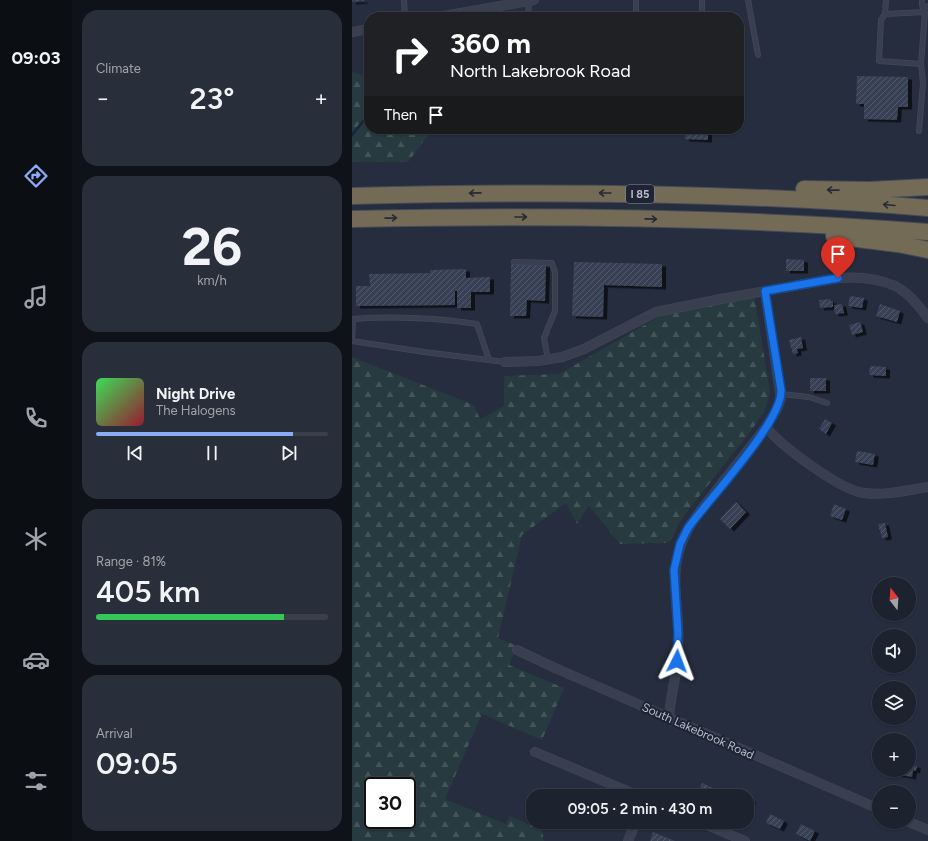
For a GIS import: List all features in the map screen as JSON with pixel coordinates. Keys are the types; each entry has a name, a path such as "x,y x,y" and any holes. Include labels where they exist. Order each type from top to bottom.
{"highway":[{"path":"624,193 723,186 869,190 928,188"},
{"name":"I 85","path":"352,196 624,193 858,202 928,208"},
{"name":"I 85","path":"352,219 553,217 758,222 928,232"},
{"path":"758,222 834,236 898,244 928,250"}],"street":[{"path":"465,12 531,0"},
{"path":"352,32 364,30"},
{"path":"505,362 548,360 584,349 656,312 838,278 860,278 896,286 907,293 928,318"},
{"path":"669,718 678,653 677,607 674,578 680,544 697,515 766,427 777,409 781,394 765,291"},
{"path":"766,427 772,435 808,462 834,480 856,491 868,493 928,487"},
{"name":"South Lakebrook Road","path":"517,650 872,806"},
{"path":"535,752 622,789"},
{"path":"916,825 928,830"},
{"path":"628,841 633,829"},
{"path":"717,829 745,841"}],"lane":[{"path":"404,0 405,12"},
{"path":"529,12 531,0"},
{"path":"636,0 636,12"},
{"path":"702,0 702,12"},
{"path":"748,0 758,55"},
{"path":"886,0 886,14 881,20 879,61 920,64"},
{"path":"919,131 923,83 920,64 924,12 922,0"},
{"path":"924,12 928,6"},
{"path":"886,14 924,12"},
{"path":"514,262 552,264 555,272 555,311 544,338 548,360"},
{"path":"489,360 477,324 450,320 379,317 353,319 352,340 424,352 505,362"},
{"path":"781,394 809,397 827,403"}],"green space":[{"path":"352,72 364,76 364,134 429,134 408,162 352,162"},
{"path":"753,295 770,392 766,408 751,431 689,509 679,523 671,541 665,543 620,544 589,506 577,524 566,503 522,535 498,638 517,646 509,665 564,688 542,740 482,714 445,799 506,824 510,816 526,823 526,829 542,830 544,841 352,841 352,357 474,405 480,419 504,406 504,376 559,374 667,312"}],"building":[{"path":"352,0 364,0 364,1 352,2"},
{"path":"857,76 908,77 908,107 898,107 897,120 864,119 864,104 856,104"},
{"path":"686,134 708,134 708,140 685,139"},
{"path":"786,259 804,260 804,271 786,271"},
{"path":"574,262 662,264 662,287 604,285 603,317 572,316"},
{"path":"511,264 546,265 545,301 527,300 526,316 510,316"},
{"path":"466,269 466,278 490,277 490,292 471,292 471,308 457,308 457,291 455,291 455,305 356,306 356,286 370,286 369,274 430,273 430,270"},
{"path":"850,296 864,298 862,308 848,306"},
{"path":"830,299 830,301 833,301 833,307 820,308 819,300"},
{"path":"842,304 844,313 835,314 834,305"},
{"path":"880,304 900,311 897,322 876,316"},
{"path":"860,322 863,332 852,335 849,325"},
{"path":"801,337 803,348 797,349 798,353 793,354 789,340"},
{"path":"870,366 886,367 886,376 869,375"},
{"path":"810,378 826,378 826,391 810,391"},
{"path":"825,419 832,423 826,434 819,429"},
{"path":"857,451 875,454 873,465 855,462"},
{"path":"736,502 746,512 730,529 720,519"},
{"path":"834,504 846,509 842,520 830,516"},
{"path":"885,523 888,537 882,538 878,524"},
{"path":"702,783 715,789 700,789"},
{"path":"770,814 784,821 780,829 766,823"},
{"path":"801,824 815,831 810,841 796,834"},
{"path":"653,832 675,841 650,841"}],"waterway":[{"path":"352,135 364,120"}],"route":[{"path":"677,661 678,633 674,570 680,544 697,515 749,450 772,418 780,403 781,390 765,291 838,278"}]}
